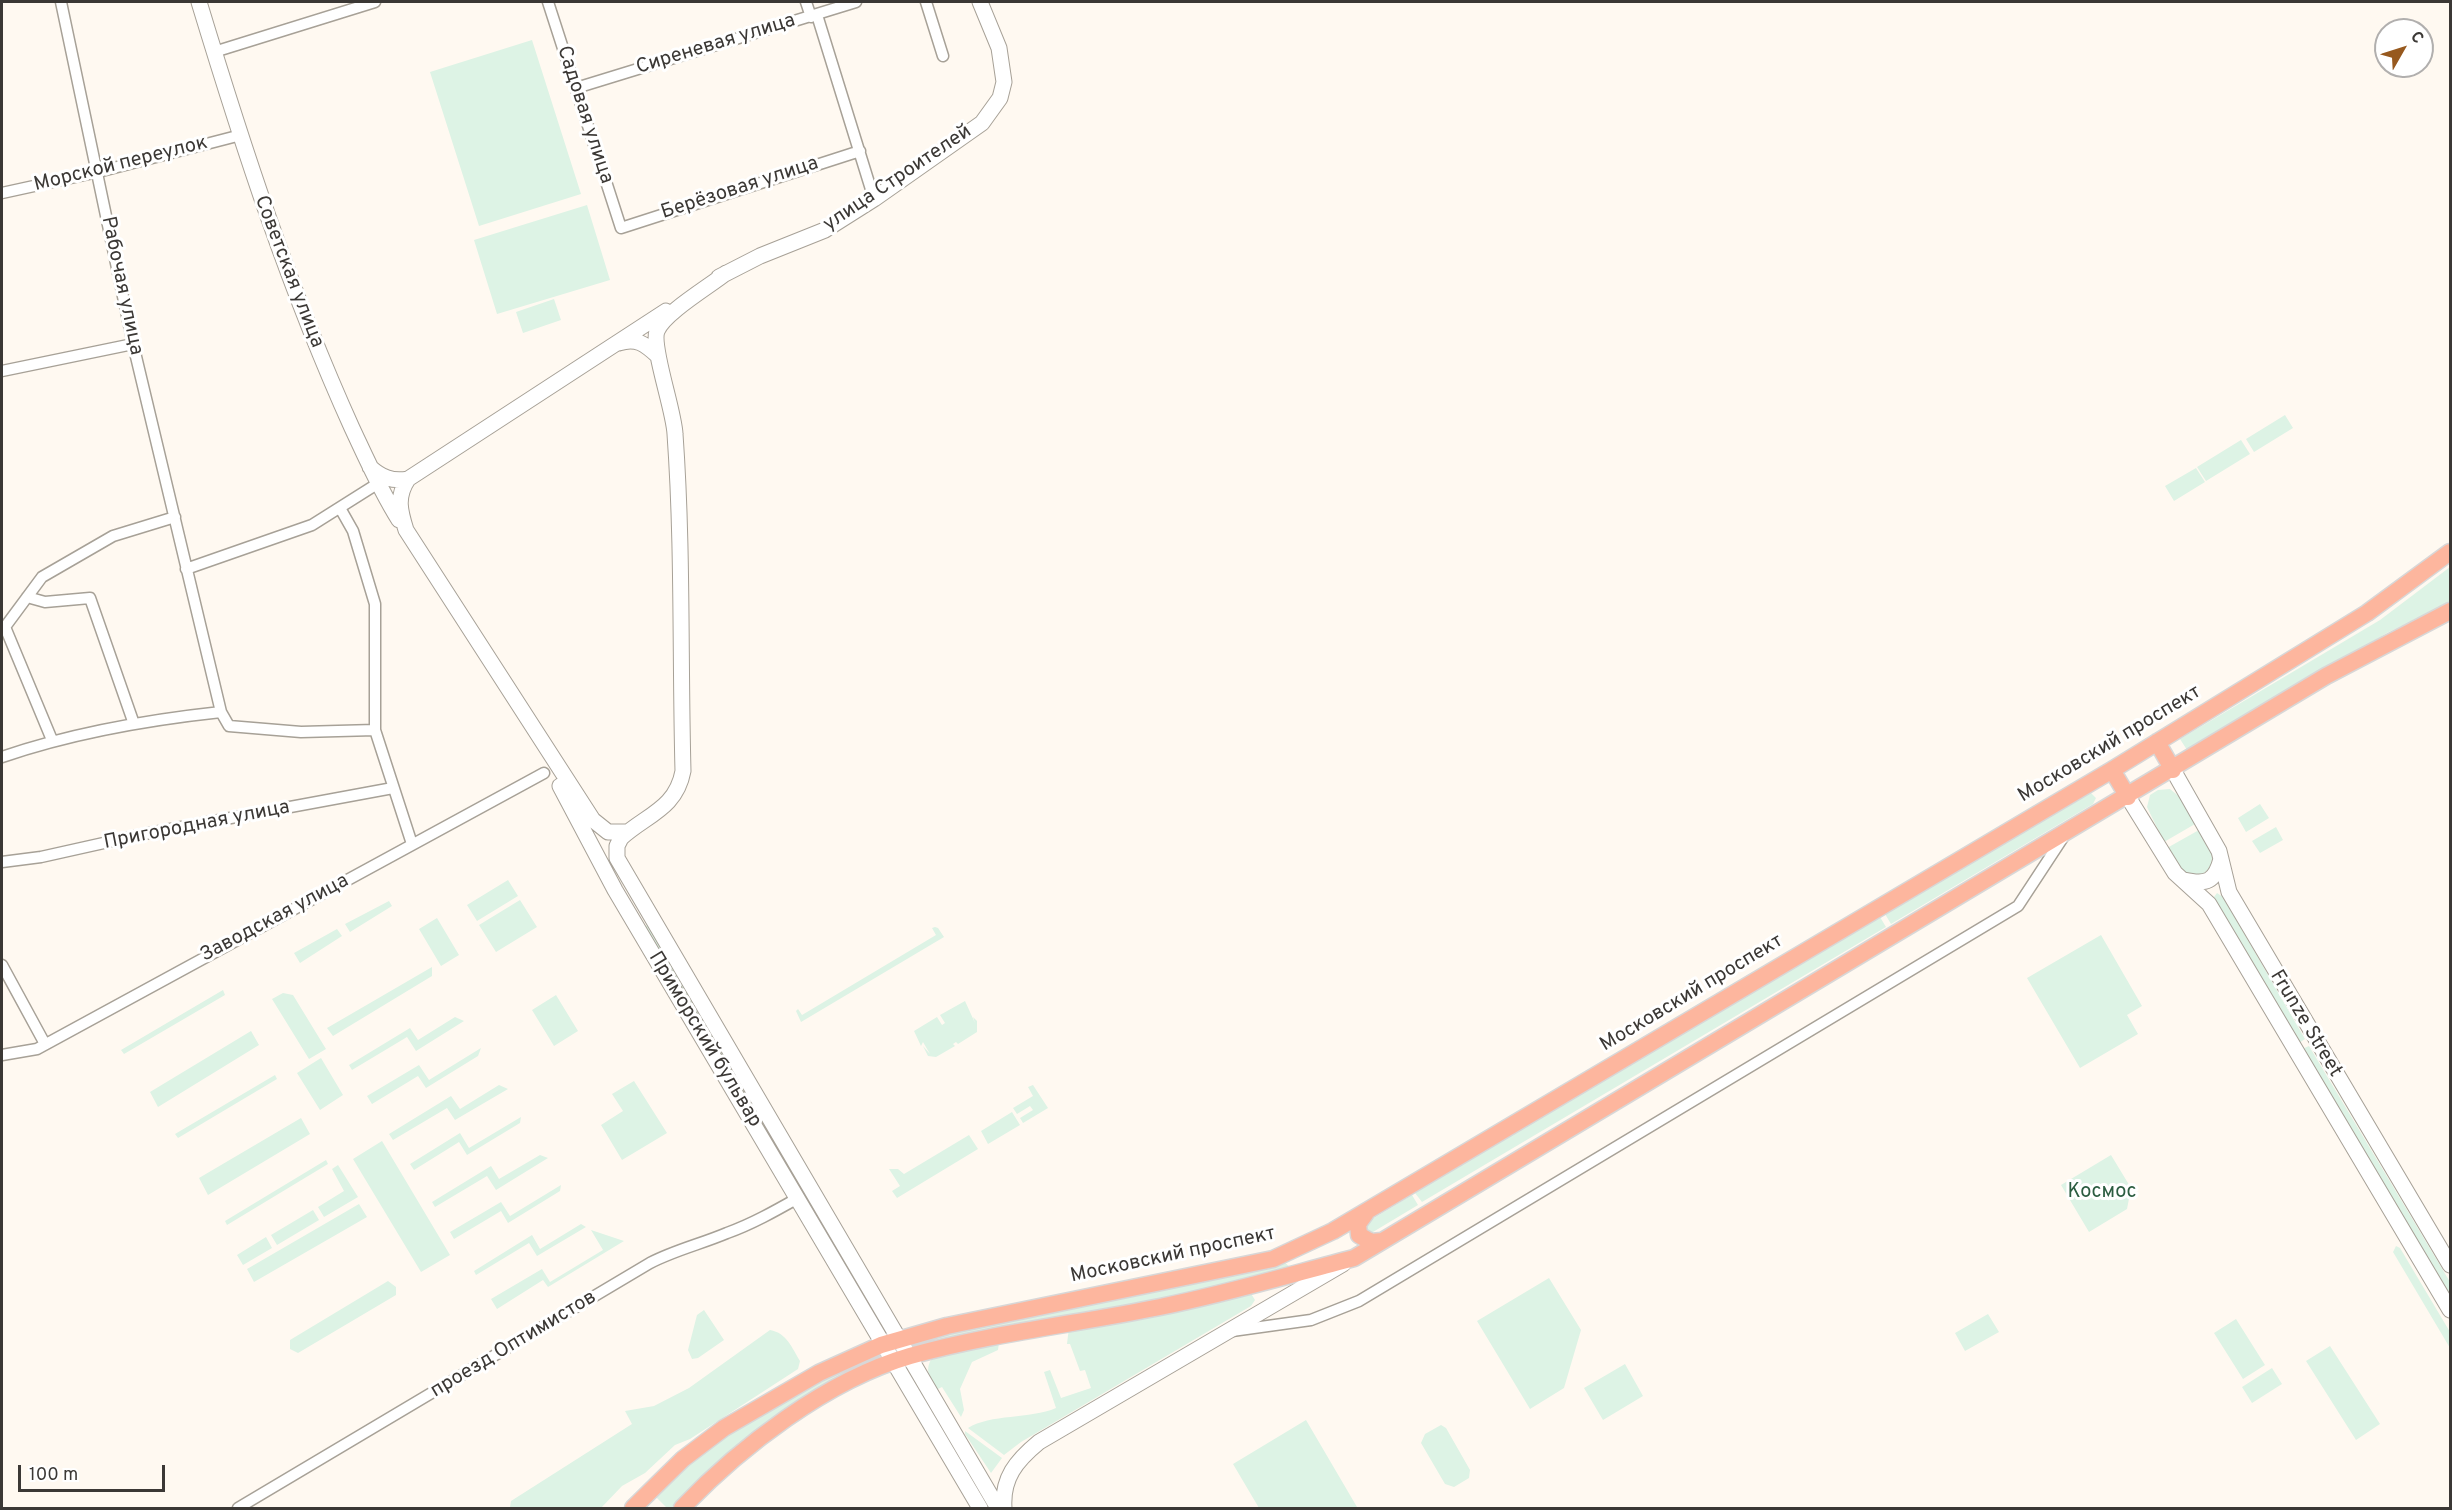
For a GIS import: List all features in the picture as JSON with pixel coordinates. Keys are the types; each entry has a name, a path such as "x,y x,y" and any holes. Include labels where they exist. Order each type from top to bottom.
{"main road":[{"name":"Советская улица","path":"199,2 257,190 302,312 367,463 377,484 523,714"},
{"name":"улица Строителей","path":"726,273 760,256 825,230 968,135 992,111 1000,98 1004,82 1003,66 996,39 980,2"},
{"path":"367,463 386,478 399,481 408,479 726,273"},
{"path":"523,714 593,820 608,832 627,832 666,807 676,794 683,771 680,493 675,421 655,340 661,324 726,273"},
{"path":"610,346 634,340 658,356"},
{"path":"406,530 399,500 400,491 408,479"},
{"name":"Московский проспект","path":"635,1507 683,1460 724,1428 819,1373 881,1345 900,1338 1273,1259 1366,1212 2112,770 2367,613 2451,552"},
{"path":"1004,1509 1003,1492 1007,1478 1026,1453 1039,1442 1354,1258 2336,671 2451,610"},
{"name":"Приморский бульвар","path":"523,714 615,890 798,1198 881,1345 980,1509"},
{"name":"Frunze Street","path":"2157,742 2210,834 2221,859 2229,892 2451,1265"},
{"name":"Frunze Street","path":"2112,770 2175,873 2209,904 2451,1310"},
{"name":"Приморский бульвар","path":"627,832 617,846 617,858 629,882 900,1338"},
{"path":"2184,880 2200,884 2210,880 2217,872 2221,859"},
{"path":"615,890 629,882"},
{"path":"2209,904 2208,896 2212,888 2223,888 2229,892"},
{"path":"798,1198 813,1190"},
{"path":"1366,1212 1358,1224 1359,1235 1371,1242 1382,1241"},
{"path":"682,1509 712,1477 756,1439 830,1392 892,1362 910,1356 1160,1307 1354,1258"},
{"path":"1273,1259 1300,1260 1302,1269 1288,1275"},
{"path":"900,1338 998,1509"}],"street":[{"name":"Рабочая улица","path":"61,2 133,344 221,712"},
{"path":"214,52 375,2"},
{"name":"Садовая улица","path":"548,2 621,228"},
{"path":"806,2 814,16 874,199"},
{"name":"Сиреневая улица","path":"576,88 856,2"},
{"path":"926,2 943,56"},
{"name":"Морской переулок","path":"2,193 98,172 240,135"},
{"name":"Берёзовая улица","path":"621,228 860,151"},
{"path":"2,371 133,344"},
{"path":"186,569 295,532 377,484"},
{"path":"339,508 353,531 375,604 375,730 412,844"},
{"path":"52,740 3,627 42,577 113,536 175,518"},
{"path":"27,597 45,602 90,598 134,724"},
{"path":"2,757 52,740 134,724 221,712 229,726 301,732 375,730"},
{"name":"Заводская улица","path":"2,1055 37,1049 544,772"},
{"name":"Пригородная улица","path":"2,862 41,857 144,834 393,788"},
{"path":"1228,1332 1311,1320 1359,1301 2018,906 2066,833"},
{"path":"2,965 45,1044"},
{"name":"проезд Оптимистов","path":"238,1509 650,1263 677,1249 744,1226 798,1198"},
{"path":"1273,1305 1270,1318 1275,1323 1284,1325"}],"green space":[{"path":"532,40 581,194 479,226 430,72"},
{"path":"587,205 610,280 497,314 474,240"},
{"path":"554,299 561,320 523,333 516,312"},
{"path":"2285,415 2293,428 2254,452 2246,439"},
{"path":"2241,440 2250,454 2206,481 2197,467"},
{"path":"2196,468 2205,482 2174,501 2165,486"},
{"path":"2450,567 2450,602 2387,633 2187,750 2180,739 2380,620"},
{"path":"2170,789 2181,798 2195,824 2164,842 2147,807 2150,795 2158,790"},
{"path":"2091,793 2096,798 2093,804 1891,924 1885,914"},
{"path":"2260,804 2269,818 2246,832 2238,818"},
{"path":"2276,827 2283,840 2260,853 2252,841"},
{"path":"2199,830 2209,847 2212,858 2208,869 2203,874 2191,877 2182,871 2167,848"},
{"path":"508,880 518,896 477,921 467,905"},
{"path":"2217,893 2223,897 2305,1039 2299,1043 2216,901 2214,897"},
{"path":"520,900 537,927 496,952 479,925"},
{"path":"389,901 392,906 350,932 345,924"},
{"path":"1880,917 1886,927 1422,1202 1415,1193"},
{"path":"437,918 459,955 441,966 419,929"},
{"path":"649,924 802,1187 799,1187 642,928"},
{"path":"935,927 944,937 801,1022 796,1011 798,1009 802,1015 936,935 932,928"},
{"path":"337,929 342,936 300,963 294,953"},
{"path":"2101,935 2142,1006 2127,1015 2138,1034 2080,1068 2027,978"},
{"path":"432,967 432,976 333,1036 327,1028"},
{"path":"223,990 225,995 124,1054 121,1050"},
{"path":"283,993 293,995 326,1049 309,1059 272,999"},
{"path":"556,995 578,1031 554,1046 532,1010"},
{"path":"965,1001 975,1023 973,1017 977,1021 977,1032 958,1044 956,1042 953,1044 955,1046 936,1057 928,1056 923,1046 930,1054 923,1042 921,1046 914,1031 937,1017 942,1025 945,1023 940,1015"},
{"path":"455,1017 464,1021 416,1051 407,1037 352,1070 349,1065 410,1028 418,1040"},
{"path":"251,1031 259,1045 158,1107 150,1092"},
{"path":"2309,1046 2450,1282 2450,1298 2302,1049"},
{"path":"481,1048 478,1056 426,1088 418,1076 372,1104 367,1096 419,1065 429,1080"},
{"path":"321,1058 343,1095 320,1110 297,1073"},
{"path":"275,1075 277,1079 178,1138 175,1134"},
{"path":"634,1081 667,1133 622,1160 601,1125 623,1111 612,1094"},
{"path":"499,1085 508,1089 455,1120 447,1108 393,1140 389,1134 451,1096 460,1109"},
{"path":"1033,1085 1048,1108 1023,1123 1020,1118 1033,1110 1030,1106 1017,1114 1013,1108 1033,1096 1028,1087"},
{"path":"1012,1112 1020,1125 988,1144 981,1131"},
{"path":"521,1117 520,1123 467,1155 459,1142 414,1170 410,1164 460,1133 469,1148"},
{"path":"301,1118 310,1134 208,1195 199,1178"},
{"path":"969,1135 978,1149 897,1198 892,1191 900,1186 889,1169 898,1169 904,1174"},
{"path":"382,1141 450,1255 421,1272 353,1159"},
{"path":"540,1155 548,1158 496,1190 487,1176 435,1207 432,1202 491,1166 499,1179"},
{"name":"Космос","path":"2111,1155 2131,1188 2127,1209 2089,1232 2061,1185"},
{"path":"326,1160 328,1164 227,1225 225,1221"},
{"path":"338,1165 358,1197 324,1217 318,1207 344,1191 332,1169"},
{"path":"561,1185 560,1191 508,1223 501,1211 454,1239 450,1232 501,1202 510,1216"},
{"path":"1412,1195 1418,1205 1373,1232 1367,1233 1364,1224"},
{"path":"359,1204 367,1217 254,1282 247,1269"},
{"path":"313,1210 319,1220 277,1245 271,1235"},
{"path":"581,1224 586,1227 537,1256 529,1243 476,1275 474,1271 532,1235 540,1249"},
{"path":"591,1230 624,1241 548,1287 543,1280 497,1309 491,1299 542,1269 550,1282 603,1250"},
{"path":"266,1237 272,1248 243,1265 237,1255"},
{"path":"2396,1246 2400,1248 2450,1332 2450,1348 2393,1252"},
{"path":"1284,1262 1290,1267 1178,1296 914,1348 911,1346 914,1341"},
{"path":"1549,1278 1581,1330 1564,1388 1530,1409 1477,1321"},
{"path":"388,1281 396,1287 396,1295 298,1353 290,1349 290,1340"},
{"path":"1250,1292 1255,1300 1251,1306 1021,1442 1004,1455 968,1428 999,1418 1034,1414 1056,1408 1044,1372 1050,1370 1061,1398 1091,1388 1085,1370 1080,1371 1070,1344 1067,1344 1069,1327"},
{"path":"704,1310 724,1340 698,1358 692,1359 688,1350 697,1315"},
{"path":"1988,1314 1999,1332 1965,1351 1955,1333"},
{"path":"2236,1319 2265,1365 2243,1379 2214,1333"},
{"path":"770,1330 781,1334 788,1342 800,1361 798,1369 690,1439 675,1445 645,1473 622,1486 601,1508 510,1507 511,1501 632,1424 625,1411 654,1406 689,1388"},
{"path":"999,1343 998,1350 972,1362 960,1389 964,1410 961,1417 942,1387 936,1390 928,1367 932,1358"},
{"path":"2330,1346 2380,1424 2356,1440 2306,1361"},
{"path":"1625,1364 1643,1396 1603,1420 1584,1388"},
{"path":"849,1365 854,1374 701,1478 671,1508 667,1508 654,1495 723,1436"},
{"path":"2272,1368 2282,1384 2252,1403 2242,1387"},
{"path":"1306,1420 1357,1507 1259,1508 1233,1464"},
{"path":"1441,1425 1446,1428 1470,1470 1469,1478 1454,1487 1445,1484 1421,1443 1425,1434"},
{"path":"965,1431 1002,1458 991,1473 965,1434"}]}
